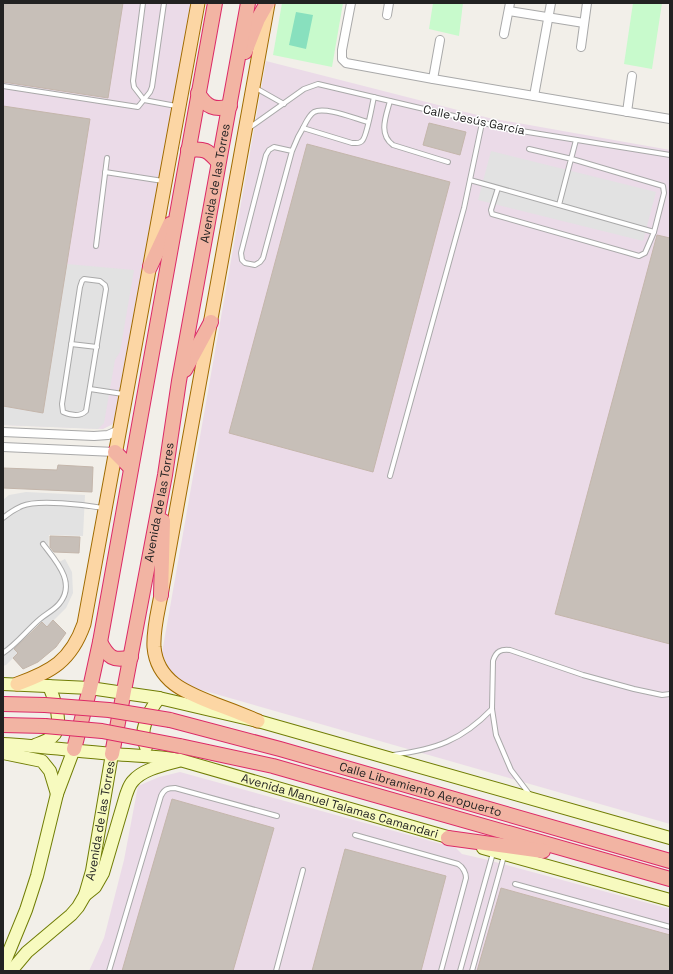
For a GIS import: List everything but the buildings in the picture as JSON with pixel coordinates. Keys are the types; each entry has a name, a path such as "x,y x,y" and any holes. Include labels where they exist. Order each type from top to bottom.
{"highway":[{"path":"74,749 100,642 215,3"},
{"name":"Avenida de las Torres","path":"112,754 165,475 179,381 248,3"},
{"path":"235,74 258,20 267,3"},
{"path":"198,93 206,104 210,106 219,108 230,106"},
{"path":"188,150 199,149 207,151 218,162"},
{"path":"150,267 179,205"},
{"path":"179,381 211,322"},
{"path":"116,452 131,468"},
{"path":"161,595 165,475"},
{"path":"100,642 112,658 120,659 131,657"},
{"name":"Calle Libramiento Aeropuerto","path":"3,704 45,705 109,710 170,720 280,749 670,861"},
{"name":"Calle Libramiento Aeropuerto","path":"3,725 45,726 102,731 180,753 273,766 595,859 670,879"},
{"path":"448,838 595,859"}],"main road":[{"path":"17,684 52,669 63,660 79,640 84,624 198,3"},
{"name":"Avenida de las Torres","path":"258,721 183,691 168,678 160,666 154,646 154,633 267,3"},
{"path":"3,684 90,688 159,698 258,721 386,756 670,838"},
{"path":"32,746 53,737 57,729 58,723 56,710 49,686"},
{"path":"158,756 146,747 144,738 146,722 150,709 159,698"},
{"name":"Avenida Manuel Talamas Camandari","path":"3,744 74,749 112,754 158,756 180,753 448,838 670,900"},
{"path":"3,966 26,910 37,876 56,794 74,749"},
{"path":"3,753 42,761 50,771 56,794"},
{"path":"85,895 95,887 103,873 126,795 134,780 180,753"},
{"name":"Avenida de las Torres","path":"11,971 27,952 71,915 85,895 92,871 112,754"}],"street":[{"path":"351,3 342,50 344,61 350,64 433,80 670,119"},
{"path":"388,15 389,3"},
{"path":"534,96 551,3"},
{"path":"581,47 587,3"},
{"path":"504,34 509,7 549,17 584,23"},
{"path":"433,80 440,40"},
{"path":"627,112 632,76"},
{"path":"3,432 94,436 108,434 119,430"},
{"path":"3,447 116,452"}],"lane":[{"path":"143,3 133,81 134,87 144,100 179,106"},
{"path":"3,86 134,108 140,106 152,87 164,3"},
{"name":"Calle Jesús García","path":"245,131 304,89 318,84 509,129 670,155"},
{"path":"253,86 284,104"},
{"path":"303,128 357,143 363,140 374,97"},
{"path":"390,101 384,128 385,136 388,141 448,162"},
{"path":"292,151 274,147 269,150 266,155 241,253 242,260 250,265 258,264 263,258 292,151 298,137 311,115 318,111 333,112 368,122"},
{"path":"390,476 453,247 470,180 482,122"},
{"path":"559,205 576,140"},
{"path":"498,188 491,210 492,214 639,256 645,253 654,232 665,191 663,186 572,159 529,149"},
{"path":"96,246 104,172 107,158"},
{"path":"104,172 165,182"},
{"path":"470,180 654,232"},
{"path":"84,279 103,282 106,289 97,347 85,413 77,415 63,412 62,404 71,344 82,281 84,279"},
{"path":"71,344 97,347"},
{"path":"90,389 126,394"},
{"path":"3,518 23,505 44,503 89,506 106,509"},
{"path":"3,652 57,606 64,595 66,582 63,572 43,544"},
{"path":"533,798 511,770 496,735 492,709 493,661 495,654 499,651 510,650 583,675 634,689 662,695 670,694"},
{"path":"386,756 429,749 445,743 471,728 492,709"},
{"path":"109,971 161,796 164,791 169,788 175,788 277,816"},
{"path":"355,835 461,866 466,874 466,878 441,971"},
{"path":"460,971 499,852"},
{"path":"472,971 499,852"},
{"path":"276,971 303,870"},
{"path":"515,884 670,926"}],"shaded area":[{"path":"3,3 191,3 115,423 103,429 3,425"},
{"path":"266,61 489,118 670,150 670,824 191,687 177,678 169,669 162,653"},
{"path":"491,151 656,192 643,241 478,200"},
{"path":"67,264 134,270 120,352 115,360 104,423 98,429 3,425 3,406 43,413"},
{"path":"26,492 85,495 83,536 49,535 48,552 59,562 65,559 72,572 73,593 66,608 47,627 40,621 13,648 18,653 6,665 3,666 3,500 9,495"},
{"path":"180,772 456,848 462,854 670,909 670,971 89,971 104,938 124,860 138,786 159,777"}],"green space":[{"path":"282,3 343,3 332,67 273,55"},
{"path":"433,3 463,3 459,36 429,29"},
{"path":"633,3 662,3 652,69 624,64"},
{"path":"296,12 313,15 306,49 289,45"}]}
